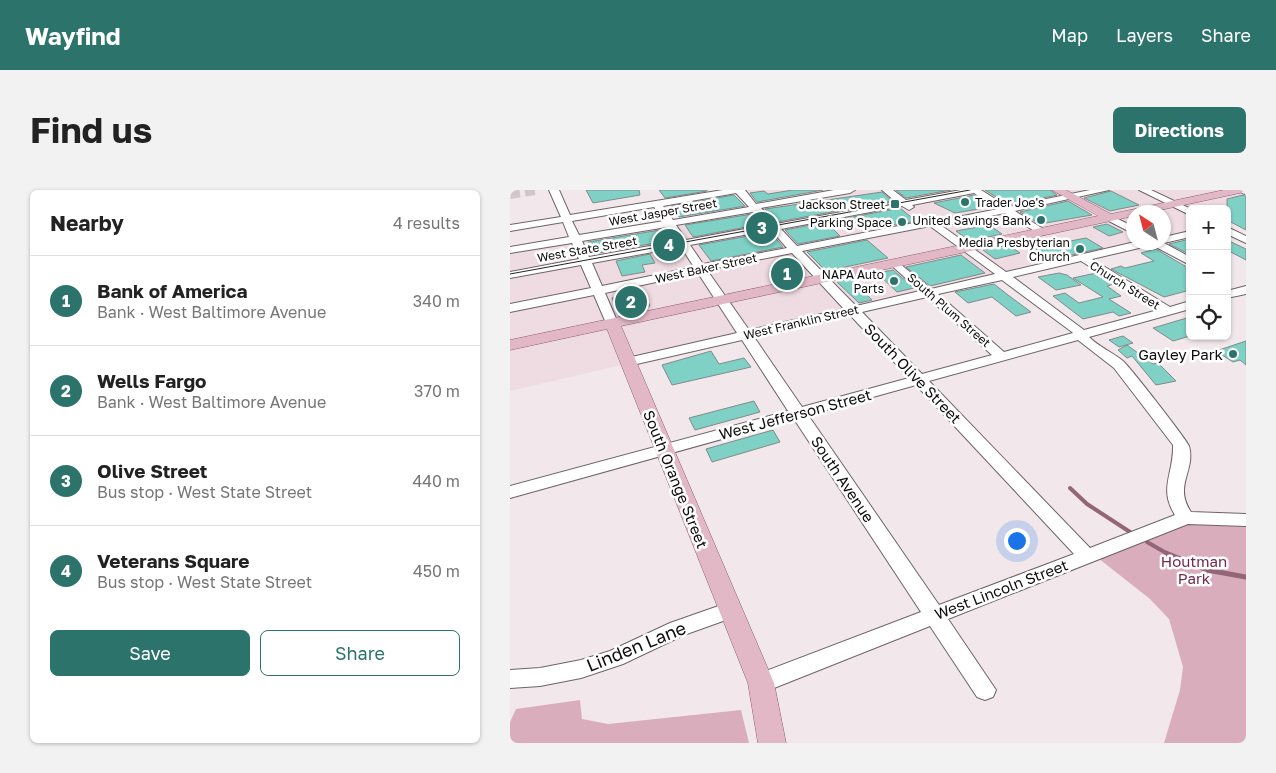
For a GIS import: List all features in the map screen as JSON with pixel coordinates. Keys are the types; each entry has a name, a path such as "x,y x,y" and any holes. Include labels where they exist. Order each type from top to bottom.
{"main road":[{"path":"1058,190 1108,218"},
{"path":"510,345 1241,190"},
{"name":"South Orange Street","path":"612,323 761,683 772,740"}],"street":[{"name":"South Orange Street","path":"554,190 612,323"},
{"path":"510,228 739,190"},
{"name":"South Olive Street","path":"739,190 1086,556"},
{"name":"West Jasper Street","path":"510,250 850,190"},
{"path":"887,190 1077,328 1080,335 1119,365 1181,445 1183,460 1173,486 1177,506 1186,518"},
{"path":"903,202 964,190"},
{"path":"903,202 975,190 1041,232"},
{"name":"West Baker Street","path":"510,308 794,249 932,223 943,223 1104,190"},
{"path":"1144,190 1186,210"},
{"path":"1241,190 1246,192"},
{"name":"West State Street","path":"510,274 903,202"},
{"name":"South Avenue","path":"657,204 985,690"},
{"path":"1108,218 1126,227"},
{"path":"1231,232 1246,240"},
{"path":"1171,238 1186,235"},
{"name":"West Franklin Street","path":"628,362 1126,248"},
{"path":"1168,250 1186,260"},
{"name":"Church Street","path":"1083,258 1168,311"},
{"name":"South Plum Street","path":"895,263 1002,357"},
{"path":"1231,284 1244,290"},
{"path":"1231,294 1244,290"},
{"path":"1080,335 1186,306"},
{"name":"West Jefferson Street","path":"510,492 1080,335"},
{"name":"West Lincoln Street","path":"761,683 1186,518 1246,520"},
{"name":"Linden Lane","path":"510,679 540,677 581,669 607,661 651,644 678,629 730,610"}],"shaded area":[{"path":"1246,190 1246,220 1231,223 1231,205 1186,205 1186,234 1171,237 1171,205 1126,205 1126,248 510,391 510,248 756,205 742,191"}],"green space":[{"name":"Houtman Park","path":"1186,518 1246,520 1246,743 1164,743 1180,690 1183,667 1169,619 1150,599 1098,558"},
{"path":"580,700 582,719 608,724 741,710 749,743 510,743 510,722 516,709"}],"building":[{"path":"586,190 639,190 640,195 593,203"},
{"path":"659,190 707,190 707,191 665,198"},
{"path":"793,190 823,190 757,202 750,193 764,191 768,194"},
{"path":"896,190 951,190 906,198"},
{"path":"985,190 1050,190 1057,195 1009,205"},
{"path":"1111,191 1139,205 1126,205 1126,208 1110,211 1084,198"},
{"path":"882,192 892,201 777,222 765,209"},
{"path":"734,195 745,206 679,217 671,206"},
{"path":"974,195 991,207 955,213 934,203"},
{"path":"1243,195 1246,197 1246,230 1231,222 1231,205 1227,205 1227,199"},
{"path":"1068,201 1092,215 1040,224 1020,212"},
{"path":"900,208 916,221 895,225 892,222 870,225 865,221 831,227 840,236 798,244 785,230"},
{"path":"752,214 762,224 693,237 685,225"},
{"path":"1107,224 1123,232 1109,236 1093,227"},
{"path":"989,225 1002,234 970,241 956,231"},
{"path":"660,230 667,241 593,254 588,242"},
{"path":"770,232 783,247 711,261 699,245"},
{"name":"Media Presbyterian Church","path":"1086,238 1103,248 1053,259 1036,249 1050,245 1044,242 1060,239 1065,242"},
{"path":"867,240 888,258 826,271 807,252"},
{"path":"1186,240 1186,252 1171,245"},
{"path":"1231,242 1246,249 1246,260 1231,252"},
{"path":"1008,245 1020,253 995,259 983,250"},
{"path":"1158,250 1186,267 1186,291 1164,297 1111,269 1121,266 1125,268 1154,261 1141,253"},
{"path":"650,254 655,263 642,265 645,272 622,276 616,261"},
{"path":"961,255 985,273 930,286 906,267"},
{"path":"784,270 791,279 780,281 771,272"},
{"name":"NAPA Auto Parts","path":"893,270 914,288 897,292 877,273"},
{"path":"1059,273 1067,275 1081,285 1056,290 1038,277"},
{"path":"1096,273 1114,284 1107,286 1121,296 1109,299 1131,313 1119,316 1113,312 1083,319 1053,296 1065,293 1079,303 1103,297 1073,278"},
{"path":"850,279 872,300 859,303 837,282"},
{"path":"994,284 1031,312 1016,316 992,297 968,303 955,292"},
{"path":"643,292 650,306 619,313 612,298"},
{"path":"1186,318 1186,337 1173,341 1153,328"},
{"path":"1123,336 1133,343 1119,347 1109,340"},
{"name":"Gayley Park","path":"1246,341 1246,365 1240,360 1233,362 1216,351"},
{"path":"1127,345 1153,364 1158,363 1176,381 1156,385 1132,356 1127,358 1118,350"},
{"path":"711,351 719,364 744,358 751,367 672,385 662,365"},
{"path":"754,401 760,412 695,430 689,418"},
{"path":"773,430 780,442 712,462 706,449"}],"waterway":[{"path":"1070,488 1087,504 1130,532"},
{"path":"1147,542 1167,553"},
{"path":"1167,553 1207,570 1246,577"}],"tunnel":[{"path":"510,194 535,190"}],"tram line":[{"path":"510,274 970,190"}],"place":[{"name":"Trader Joe's","path":"965,202"},
{"name":"Jackson Street","path":"895,204"},
{"name":"United Savings Bank","path":"1041,220"},
{"name":"Parking Space","path":"902,222"},
{"name":"Olive Street","path":"762,228"},
{"name":"Veterans Square","path":"669,245"},
{"name":"Media Presbyterian Church","path":"1080,249"},
{"name":"Bank of America","path":"787,274"},
{"name":"NAPA Auto Parts","path":"894,281"},
{"name":"Wells Fargo","path":"631,302"},
{"name":"Gayley Park","path":"1233,354"}]}
